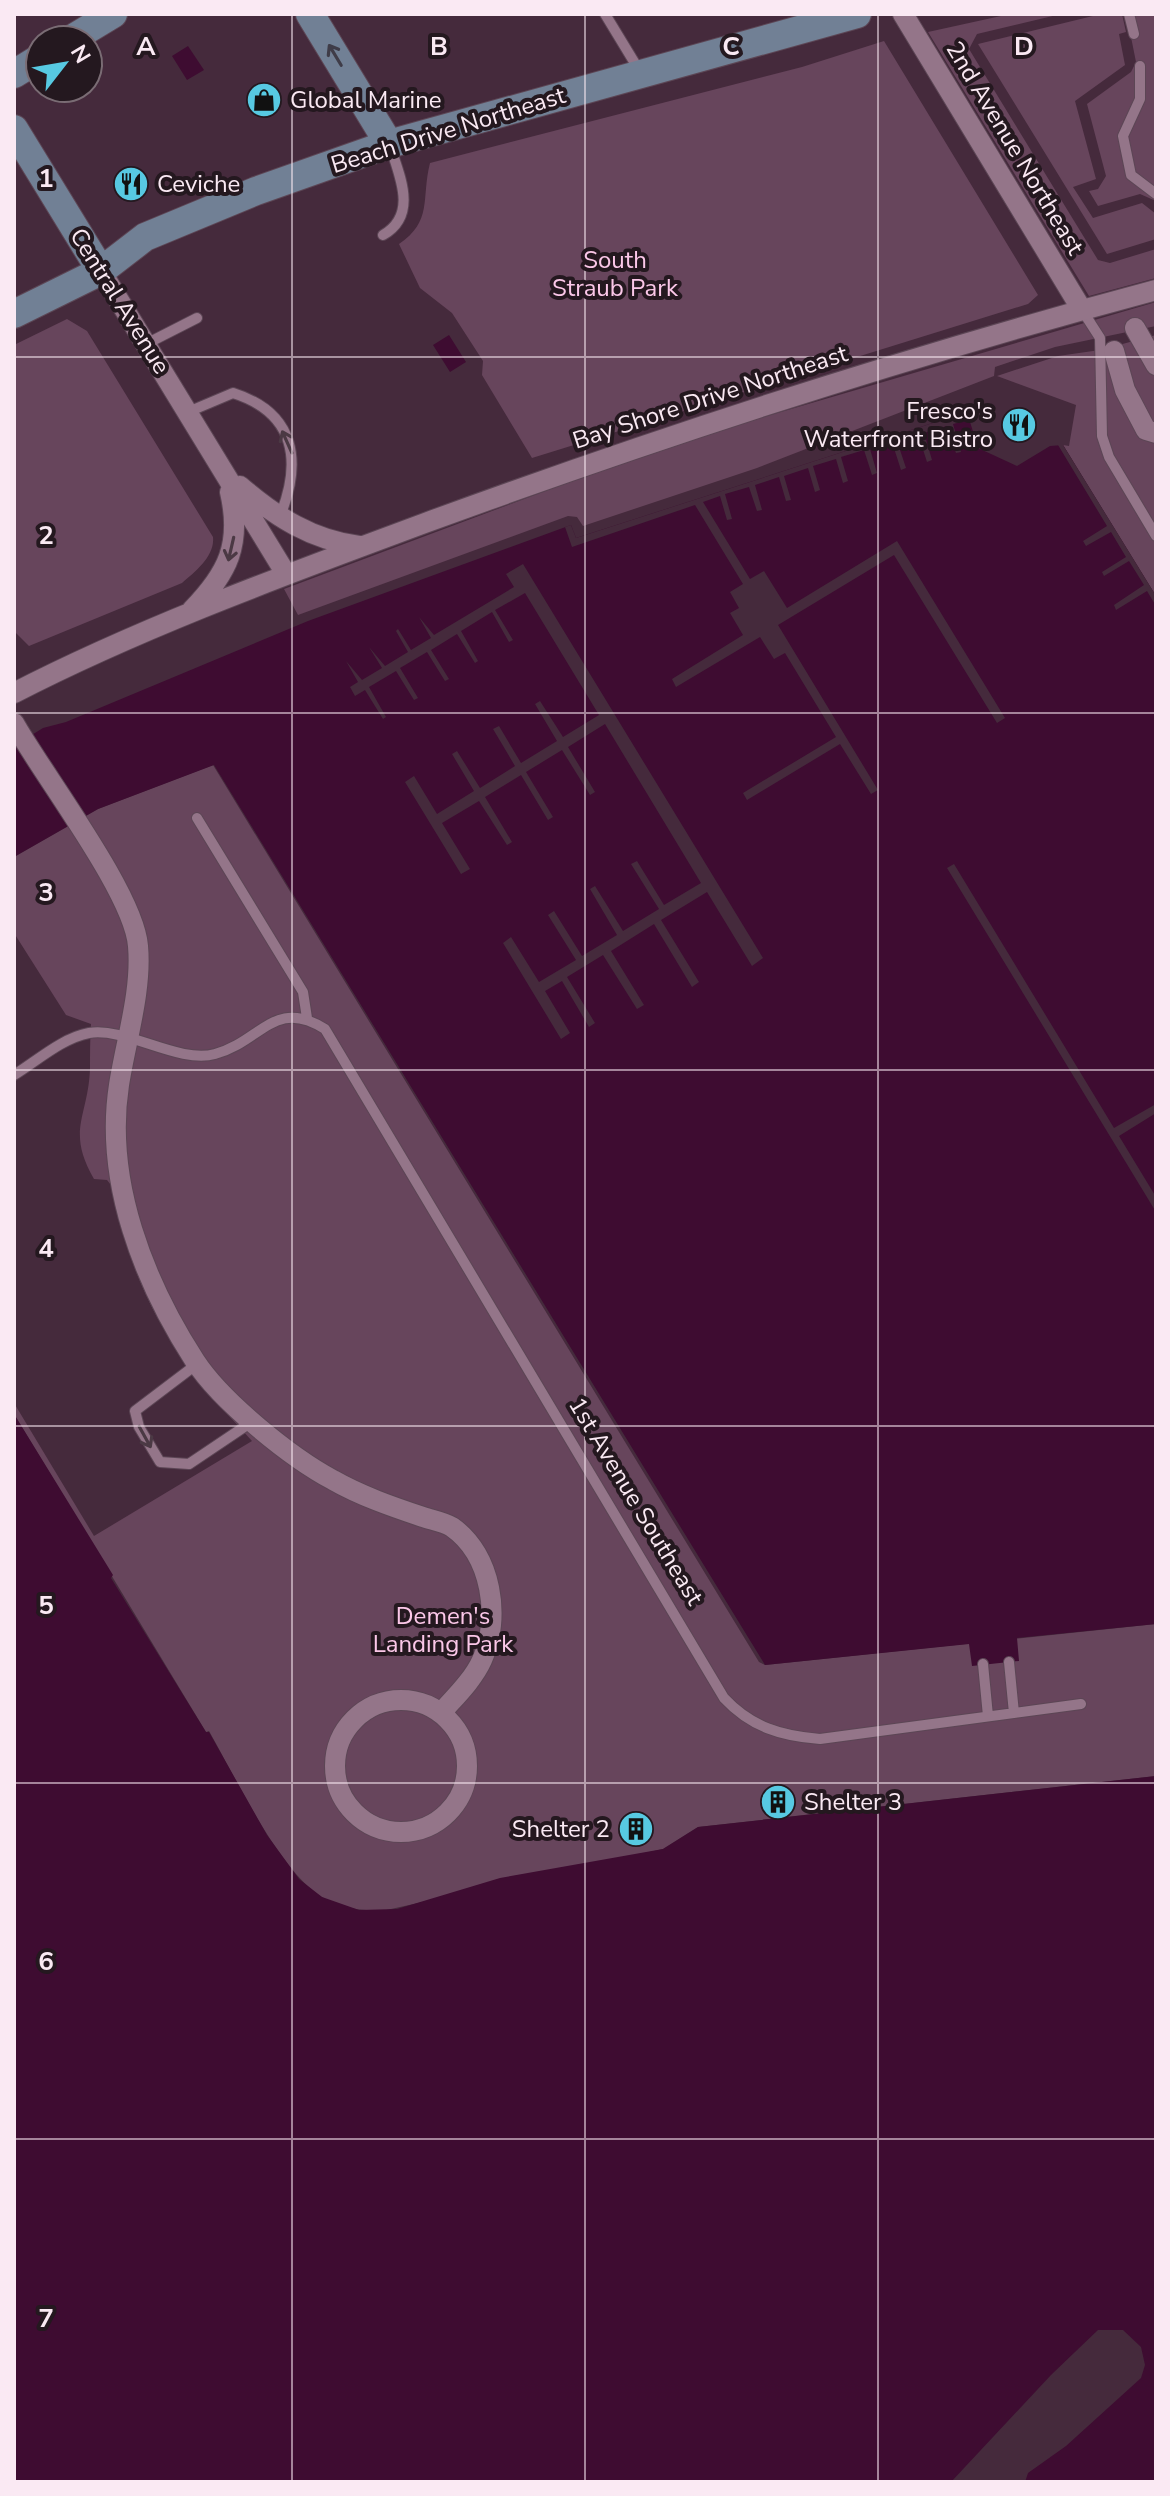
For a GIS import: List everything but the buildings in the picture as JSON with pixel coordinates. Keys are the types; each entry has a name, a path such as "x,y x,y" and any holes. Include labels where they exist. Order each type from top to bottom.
{"street":[{"path":"310,14 389,144"},
{"name":"Beach Drive Northeast","path":"14,314 101,271 145,237 256,191 389,144 857,14"},
{"name":"2nd Avenue Northeast","path":"903,14 1082,310"},
{"name":"Central Avenue","path":"14,129 286,574"},
{"name":"Bay Shore Drive Northeast","path":"14,693 286,574 730,415 1156,290"},
{"path":"1135,328 1156,365"},
{"path":"1114,351 1125,390 1146,430 1156,433"},
{"name":"Central Avenue","path":"225,473 280,516 327,542 362,546"},
{"name":"Central Avenue","path":"184,618 208,593 232,552 235,518 225,473"},
{"path":"17,728 114,886 135,928 137,979 119,1088 117,1152 129,1212 147,1271 197,1364 233,1405 332,1480 451,1527 472,1550 487,1576 490,1634 482,1661 441,1713"},
{"path":"413,1701 441,1713 460,1737 467,1767 466,1782 452,1809 428,1827 413,1831 397,1832 368,1823 346,1802 335,1774 339,1743 346,1729 356,1718 382,1702 413,1701"}],"lane":[{"path":"605,14 641,73"},
{"path":"1129,14 1134,34"},
{"path":"1140,66 1140,99 1123,136 1131,175 1156,194"},
{"path":"383,235 397,224 405,209 389,144"},
{"path":"1082,310 1100,338 1102,436 1109,457 1156,536"},
{"path":"146,344 197,318"},
{"path":"188,412 233,393 251,398 275,418 294,460 293,484 280,516"},
{"name":"1st Avenue Southeast","path":"197,818 303,992 307,1018 325,1029 724,1698 741,1716 791,1737 820,1739 1081,1704"},
{"path":"14,1075 71,1039 92,1033 189,1054 213,1055 273,1022 290,1016 307,1018"},
{"path":"197,1364 135,1411 139,1427 160,1462 189,1464 254,1421"},
{"path":"1009,1662 1014,1713"},
{"path":"983,1664 988,1716"}],"green space":[{"path":"1010,14 1061,14 977,34 969,49 1098,260 1110,263 1156,249 1156,278 1089,296 928,32"},
{"path":"1101,14 1122,14 1126,32 1119,34 1125,65 1075,101 1096,179 1073,187 1093,218 1142,203 1156,214 1156,239 1107,254 978,44"},
{"path":"1133,14 1156,14 1156,201 1140,194 1098,206 1089,191 1098,189 1106,176 1087,104 1131,72 1136,62 1131,37"},
{"name":"South Straub Park","path":"884,41 1038,295 1028,304 532,458 482,375 483,361 452,313 420,288 399,244 417,227 421,218 430,163 802,67"},
{"path":"1156,302 1156,326 1055,347 995,367 994,376 757,468 583,526 577,517 568,516 298,615 284,589 564,484 733,426"},
{"path":"67,319 87,331 213,537 213,544 204,563 182,583 29,646 14,631 14,345"},
{"path":"1156,335 1156,596 1063,445 1069,446 1076,405 997,376 1058,356 1100,350"},
{"name":"Demen's Landing Park","path":"213,765 759,1662 765,1665 1156,1624 1156,1776 698,1827 663,1849 382,1911 336,1904 306,1884 258,1820 209,1731 206,1732 14,1414 14,1403 94,1536 252,1441 179,1353 146,1294 132,1262 111,1185 107,1180 94,1179 81,1148 81,1124 90,1069 91,1024 66,1015 14,933 14,857 98,809"}],"shaded area":[{"path":"188,46 204,70 187,80 172,56"},
{"path":"449,335 466,362 450,372 433,345"},
{"path":"967,412 978,448 1017,466 1050,446 1063,445 1156,596 1156,1624 1017,1638 1019,1661 972,1666 969,1644 765,1665 214,765 98,809 14,857 14,746 43,728 66,722 308,621 571,525 576,538"},
{"path":"14,1414 113,1575 111,1578 206,1732 209,1732 267,1835 299,1879 322,1897 359,1910 397,1909 500,1878 663,1849 698,1827 1156,1776 1156,2482 14,2482"}],"pier":[{"path":"967,412 969,420 953,424 961,452 956,453 947,426 924,433 932,460 927,462 918,434 897,441 906,468 901,470 892,442 870,449 877,473 872,475 864,450 841,457 848,481 843,483 836,459 813,466 820,490 815,492 808,468 784,476 791,500 786,501 779,477 755,485 762,510 757,511 749,487 725,494 732,519 727,520 720,496 703,502 750,579 764,571 787,608 897,541 1005,718 997,723 894,555 778,625 878,790 871,794 840,744 747,800 743,793 836,737 785,653 774,659 760,637 676,687 672,679 743,635 730,613 739,608 730,592 743,584 695,505 572,547 565,527 571,525 576,538"},
{"path":"1058,445 1063,445 1156,596 1156,606 1147,591 1116,610 1114,605 1144,585 1129,561 1104,576 1102,572 1126,557 1111,532 1086,546 1083,541 1107,526"},
{"path":"523,564 763,958 752,966 707,892 661,920 699,982 692,987 654,924 611,951 644,1005 637,1009 603,955 567,977 595,1023 589,1027 562,981 545,991 570,1033 561,1039 503,943 511,937 539,982 576,960 548,915 554,911 582,956 617,935 590,889 595,886 623,931 659,909 631,864 637,861 664,905 701,883 605,724 568,747 595,792 590,795 562,750 526,772 553,817 548,820 521,775 485,797 512,842 507,845 479,801 442,823 470,869 461,874 405,782 414,776 437,814 474,791 452,754 457,751 480,788 515,766 493,729 499,726 521,763 557,741 535,704 540,701 563,737 599,715 525,593 495,610 513,640 509,642 492,612 461,631 478,661 475,663 457,634 431,650 449,679 445,681 427,652 400,668 418,698 414,700 396,671 369,687 386,717 383,719 365,690 355,696 350,687 358,682 346,661 362,680 382,668 369,647 385,666 408,652 396,631 398,629 411,650 431,638 419,617 434,635 514,587 506,574"},
{"path":"954,864 1114,1128 1156,1104 1156,1113 1119,1136 1156,1197 1156,1212 947,868"},
{"path":"1098,2330 1123,2330 1141,2347 1145,2365 1141,2378 1066,2446 1028,2473 1025,2482 951,2482 1051,2375"}],"place":[{"name":"Global Marine","path":"264,100"},
{"name":"Ceviche","path":"131,184"},
{"name":"Fresco's Waterfront Bistro","path":"1019,425"},
{"name":"Shelter 3","path":"778,1802"},
{"name":"Shelter 2","path":"636,1829"}]}
